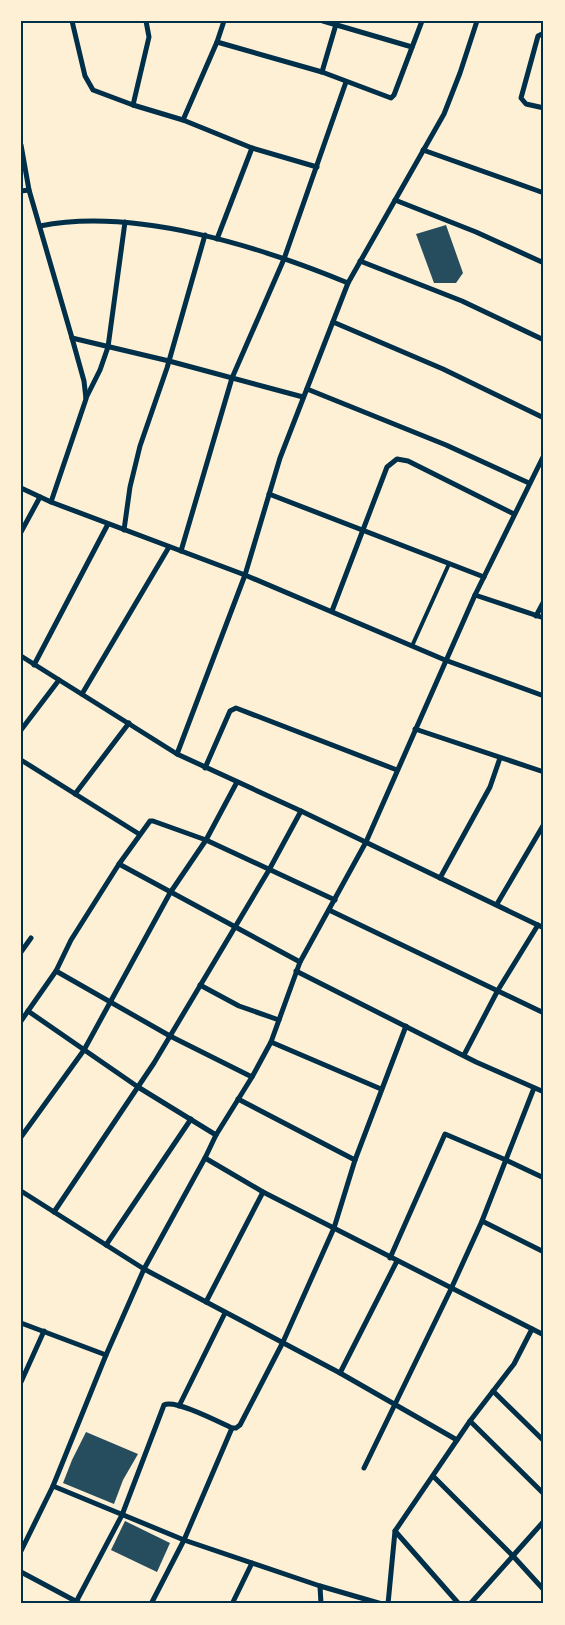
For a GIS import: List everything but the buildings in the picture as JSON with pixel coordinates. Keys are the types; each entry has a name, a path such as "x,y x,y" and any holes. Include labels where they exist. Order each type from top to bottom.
{"street":[{"path":"72,21 86,76 93,90 132,105 183,120 252,148 317,168"},
{"path":"132,105 149,37 146,21"},
{"path":"183,120 217,42 224,21"},
{"path":"323,21 412,47"},
{"path":"217,42 322,72 391,98 394,95 422,21"},
{"path":"177,754 244,575 280,458 348,283 451,99 477,21"},
{"path":"322,72 337,24"},
{"path":"544,33 538,36 521,98 526,104 544,108"},
{"path":"181,551 232,378 284,259 346,82"},
{"path":"21,145 29,190 84,381 86,398"},
{"path":"217,239 252,148"},
{"path":"424,150 544,194"},
{"path":"21,192 29,190"},
{"path":"396,200 476,232 544,263"},
{"path":"40,226 90,221 125,222 204,236 284,259 348,283"},
{"path":"51,502 86,398 100,370 108,347 125,222"},
{"path":"124,530 130,487 138,454 170,361 204,236"},
{"path":"360,261 462,301 544,340"},
{"path":"333,322 443,369 544,418"},
{"path":"72,338 170,361 303,397"},
{"path":"307,389 446,445 529,483"},
{"path":"21,1551 53,1486 106,1355 144,1269 205,1158 216,1134 252,1077 271,1042 300,962 366,842 475,595 544,455"},
{"path":"332,611 386,467 397,459 408,461 514,514"},
{"path":"21,488 51,502 244,575 446,660 544,696"},
{"path":"270,494 484,577"},
{"path":"21,532 40,496"},
{"path":"34,665 108,524"},
{"path":"82,694 169,547"},
{"path":"475,595 544,618"},
{"path":"536,616 544,600"},
{"path":"21,656 177,754 301,811 544,928"},
{"path":"21,730 58,680"},
{"path":"205,768 230,711 236,708 397,770"},
{"path":"75,794 129,723"},
{"path":"415,729 544,772"},
{"path":"440,878 490,787 500,758"},
{"path":"21,760 139,834"},
{"path":"21,1137 84,1050 170,893 206,840 237,782"},
{"path":"54,1212 170,1036 269,870 301,811"},
{"path":"21,1021 56,971 71,940 119,864 139,834 148,823 153,821 206,840 335,900"},
{"path":"497,904 544,824"},
{"path":"119,864 300,962"},
{"path":"329,910 498,990 544,1014"},
{"path":"464,1055 498,990 538,924"},
{"path":"21,952 31,938"},
{"path":"56,971 170,1036 252,1077"},
{"path":"296,971 464,1055 544,1092"},
{"path":"200,986 239,1006 278,1020"},
{"path":"28,1011 138,1087 216,1134"},
{"path":"21,1572 78,1603 122,1515 164,1405 169,1403 179,1406 232,1428 240,1425 283,1342 334,1228 355,1160 406,1026"},
{"path":"271,1042 381,1089"},
{"path":"364,1468 482,1221 534,1088"},
{"path":"238,1099 355,1160"},
{"path":"106,1245 191,1119"},
{"path":"390,1258 445,1134 544,1178"},
{"path":"205,1158 263,1192 544,1335"},
{"path":"21,1191 144,1269 340,1373 457,1440"},
{"path":"206,1302 263,1192"},
{"path":"482,1221 544,1252"},
{"path":"340,1373 397,1261"},
{"path":"179,1406 225,1313"},
{"path":"21,1323 106,1355"},
{"path":"388,1604 395,1531 470,1421 514,1364 532,1329"},
{"path":"21,1382 44,1331"},
{"path":"493,1391 544,1441"},
{"path":"470,1421 544,1494"},
{"path":"152,1604 184,1540 232,1428"},
{"path":"433,1476 544,1590"},
{"path":"53,1486 184,1540 320,1586 382,1604"},
{"path":"470,1604 544,1521"},
{"path":"395,1531 459,1604"},
{"path":"232,1604 252,1563"},
{"path":"320,1586 321,1604"}],"lane":[{"path":"412,646 449,564"}]}
